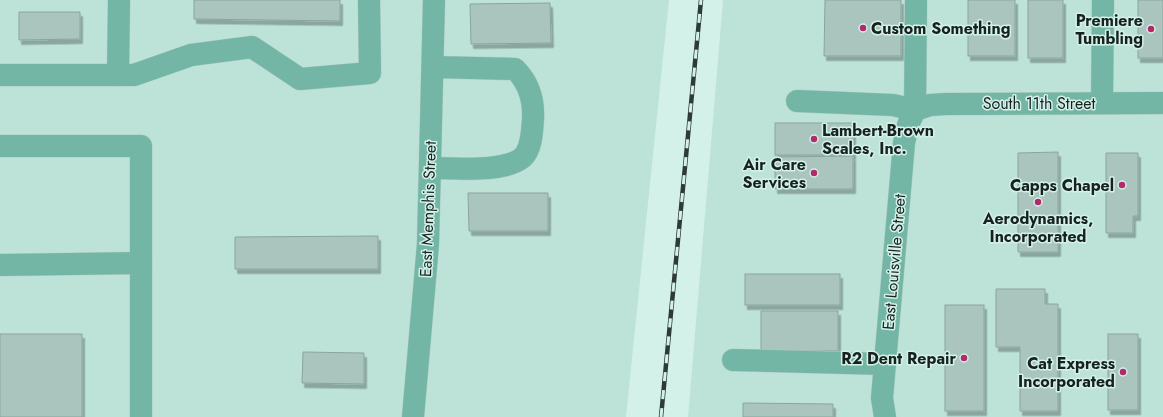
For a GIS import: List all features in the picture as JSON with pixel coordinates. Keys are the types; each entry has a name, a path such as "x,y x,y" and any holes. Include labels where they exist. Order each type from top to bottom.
{"street":[{"path":"118,75 119,0"},
{"path":"0,75 134,75 191,55 252,47 300,79 370,73 369,0"},
{"name":"East Memphis Street","path":"413,417 428,244 434,0"},
{"path":"797,101 850,102 893,105 915,110 916,0"},
{"path":"1102,103 1103,0"},
{"path":"430,168 481,168 510,164 523,156 532,138 533,114 531,96 523,77 515,69 433,67"},
{"name":"South 11th Street","path":"915,110 930,105 946,104 1163,103"},
{"name":"East Louisville Street","path":"885,417 882,398 904,143 908,125 915,110"},
{"path":"0,146 141,146 141,417"},
{"path":"0,265 141,263"},
{"path":"733,360 885,364"}],"shaded area":[{"path":"0,0 669,0 626,417 0,417"},
{"path":"723,0 1163,0 1163,417 688,417"}],"building":[{"path":"194,0 340,0 340,21 194,19"},
{"name":"Custom Something","path":"825,0 901,0 901,56 824,56"},
{"path":"968,0 1015,0 1015,56 968,56"},
{"path":"1028,0 1063,0 1063,58 1028,58"},
{"name":"Premiere Tumbling","path":"1138,0 1163,0 1163,58 1138,58"},
{"path":"550,3 551,43 471,44 470,4"},
{"path":"19,12 80,12 80,39 19,40"},
{"name":"Lambert-Brown Scales, Inc.","path":"775,123 853,123 853,155 775,155"},
{"name":"Aerodynamics, Incorporated","path":"1058,152 1058,252 1018,252 1018,153"},
{"name":"Capps Chapel","path":"1106,153 1138,153 1138,216 1133,216 1133,233 1106,233"},
{"name":"Air Care Services","path":"853,156 853,189 775,189 775,157"},
{"path":"468,193 548,193 548,231 469,231"},
{"path":"378,236 378,269 235,269 235,237"},
{"path":"745,274 840,274 840,305 745,305"},
{"path":"996,289 1045,289 1045,304 1058,304 1058,411 1020,411 1020,347 996,347"},
{"name":"R2 Dent Repair","path":"945,305 984,305 984,411 945,411"},
{"path":"761,311 838,311 838,351 761,351"},
{"path":"0,334 82,334 82,417 0,417"},
{"name":"Cat Express Incorporated","path":"1108,334 1138,334 1138,410 1108,410"},
{"path":"303,352 364,353 364,384 302,383"},
{"path":"743,403 833,404 833,417 743,417"}],"railway":[{"path":"661,417 701,0"}],"place":[{"name":"Custom Something","path":"863,28"},
{"name":"Premiere Tumbling","path":"1151,29"},
{"name":"Lambert-Brown Scales, Inc.","path":"814,139"},
{"name":"Air Care Services","path":"814,173"},
{"name":"Capps Chapel","path":"1122,185"},
{"name":"Aerodynamics, Incorporated","path":"1038,202"},
{"name":"R2 Dent Repair","path":"964,358"},
{"name":"Cat Express Incorporated","path":"1123,372"}]}
